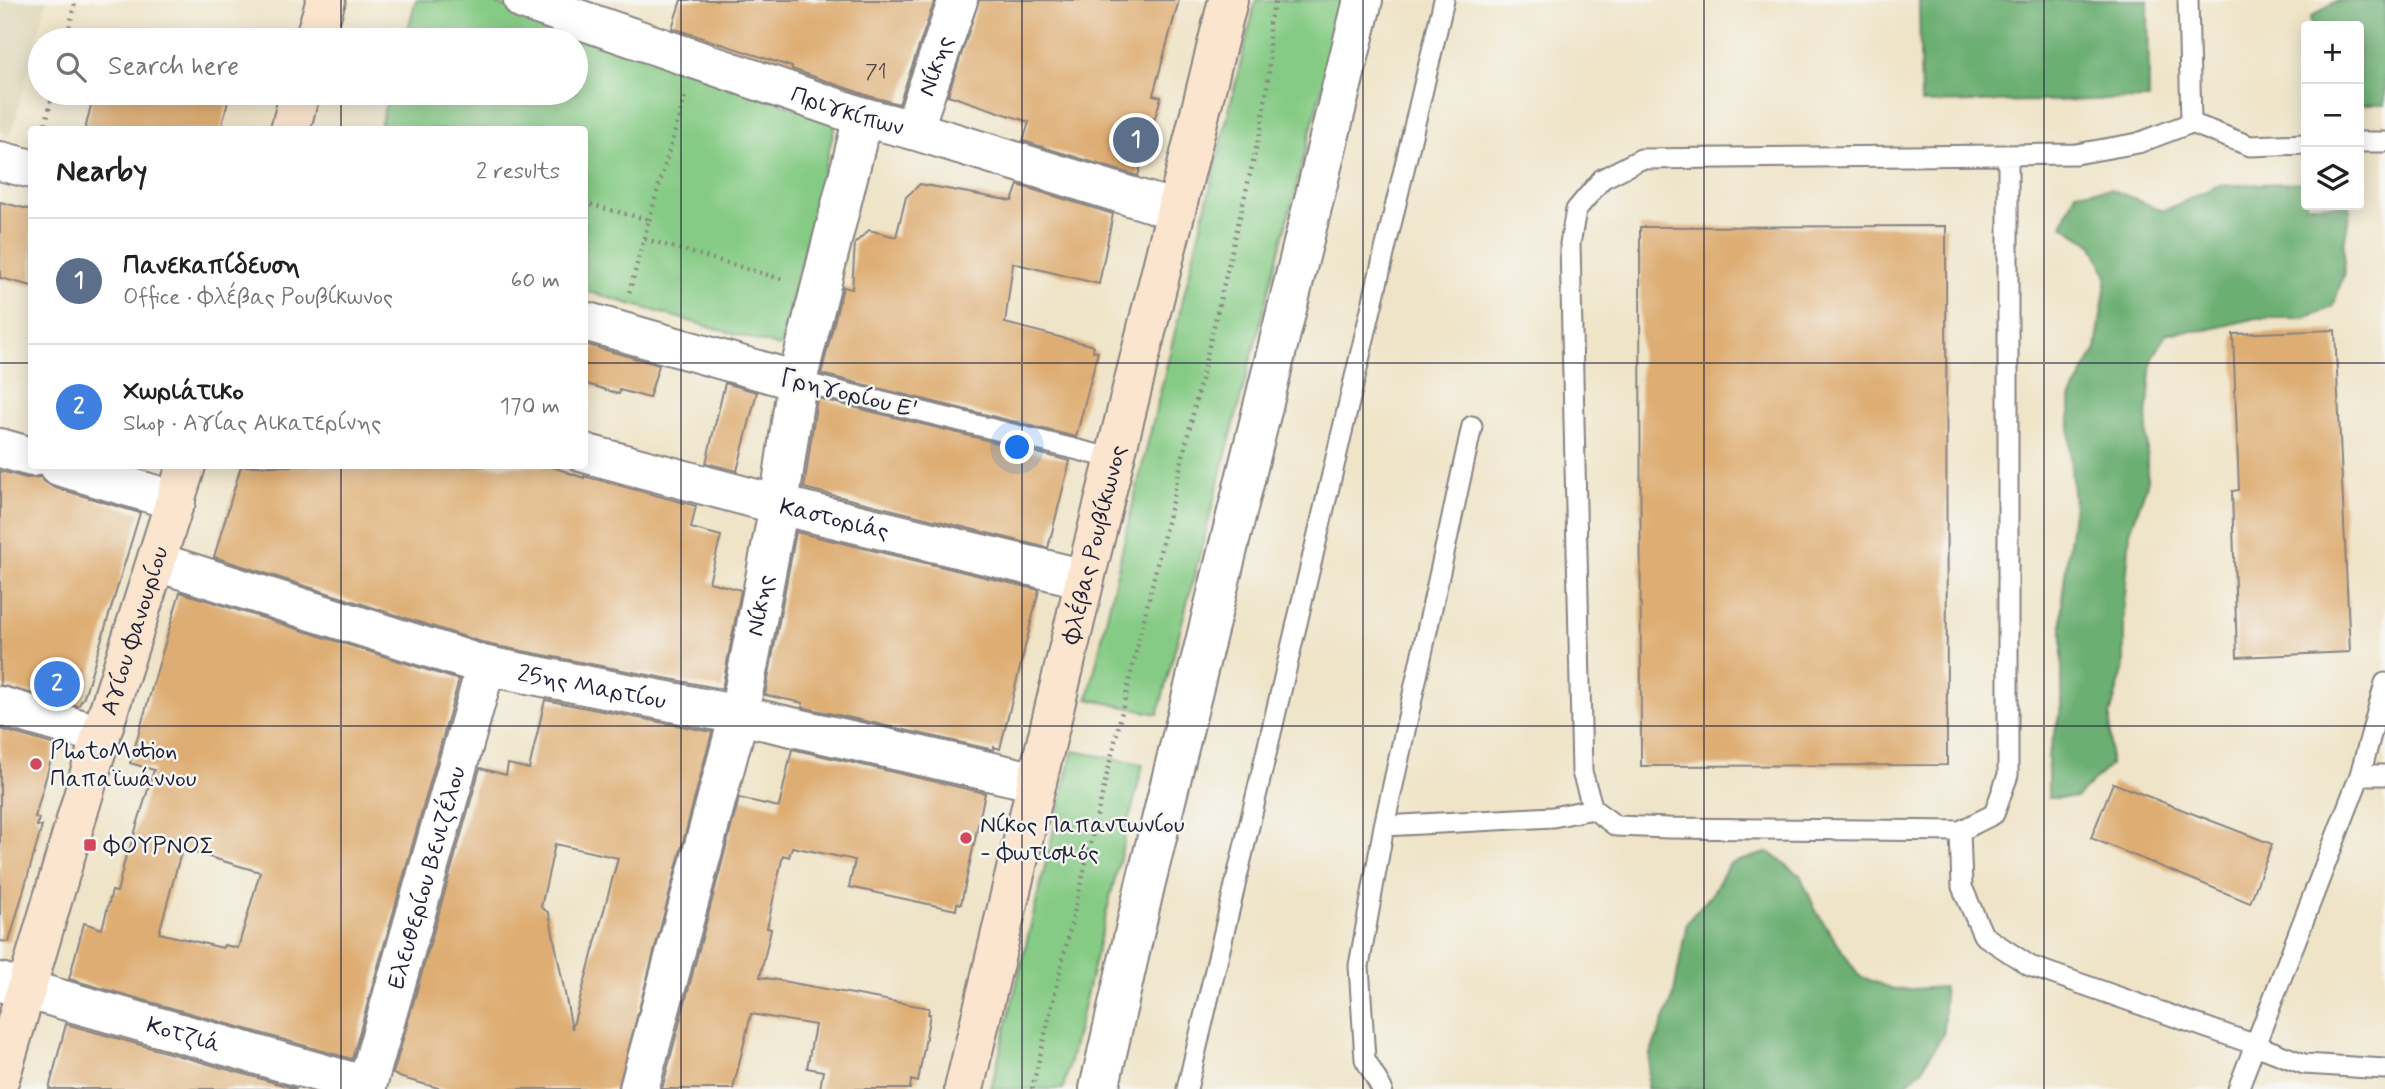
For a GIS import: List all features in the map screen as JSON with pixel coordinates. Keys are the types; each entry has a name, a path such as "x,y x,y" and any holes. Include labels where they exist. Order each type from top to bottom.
{"street":[{"path":"318,28 326,0"},
{"name":"Πριγκίπων","path":"523,0 863,117 914,130 1175,210"},
{"name":"Νίκης","path":"914,130 958,0"},
{"name":"Φλέβας Ρουβίκωνος","path":"964,1089 1085,579 1228,0"},
{"path":"1099,1089 1144,890 1363,0"},
{"path":"291,126 297,105"},
{"name":"Νίκης","path":"639,1089 739,715 779,505 797,381 863,117"},
{"path":"0,161 28,168"},
{"name":"Γρηγορίου Ε'","path":"601,325 797,381"},
{"path":"0,448 28,456"},
{"name":"Καστοριάς","path":"588,454 779,505 1085,579"},
{"path":"81,469 181,483"},
{"name":"Αγίου Φανουρίου","path":"0,1077 12,986 101,734 181,483"},
{"name":"25ης Μαρτίου","path":"157,562 486,666 739,715 1037,782"},
{"name":"Ελευθερίου Βενιζέλου","path":"367,1088 486,666"},
{"path":"0,706 101,734"},
{"name":"Κοτζιά","path":"12,986 367,1088"}],"lane":[{"path":"1187,1089 1444,0"},
{"path":"2188,0 2191,123"},
{"path":"2008,155 2008,775 1994,814 1960,831 1616,826 1593,809 1582,772 1570,244 1576,210 1602,179 1641,159 2076,154 2138,143 2191,123 2250,146 2301,144"},
{"path":"2364,142 2385,142"},
{"name":"Γρηγορίου Ε'","path":"797,381 1115,459"},
{"path":"1382,1089 1365,1059 1359,966 1384,826 1472,426"},
{"path":"2238,1089 2253,1044 2360,775 2385,683"},
{"path":"2360,775 2385,775"},
{"path":"1384,826 1553,817 1593,809"},
{"path":"1960,831 1962,887 1983,935 2031,966 2304,1064 2385,1069"}],"path":[{"path":"69,28 76,0"},
{"path":"1032,1089 1262,124 1269,72 1269,23 1276,0"},
{"path":"601,325 645,239 696,58"},
{"path":"45,126 50,105"},
{"path":"588,204 649,220"},
{"path":"645,239 819,290"}],"shaded area":[{"path":"0,0 47,0 40,28 28,28 28,71 11,135 0,132"}],"green space":[{"path":"416,0 486,0 566,28 408,28"},
{"path":"1256,0 1345,0 1158,714 1088,699"},
{"path":"1919,0 2148,0 2149,99 1921,103"},
{"path":"2385,0 2385,105 2364,105 2364,21 2310,21 2310,18 2336,1"},
{"path":"588,36 836,122 780,347 588,292 588,126 380,126 386,105 588,105"},
{"path":"2301,182 2301,210 2350,210 2344,245 2344,273 2333,307 2304,318 2257,318 2206,330 2167,333 2152,360 2147,417 2147,484 2130,532 2124,610 2124,667 2110,715 2110,765 2076,798 2048,798 2048,756 2062,706 2062,599 2074,504 2070,456 2070,399 2096,349 2107,276 2093,245 2062,225 2076,192 2110,189 2164,211 2217,186"},
{"path":"1073,751 1143,764 1063,1089 991,1089"},
{"path":"1769,852 1800,875 1816,911 1859,976 1896,990 1944,987 1944,1032 1921,1071 1900,1089 1647,1089 1650,1054 1673,998 1687,922 1712,894 1729,864"}],"building":[{"path":"681,0 935,0 899,104 672,28"},
{"path":"979,0 1179,0 1153,95 1161,97 1138,176 1023,141 1029,122 948,95"},
{"path":"91,105 227,105 222,126 86,126"},
{"path":"920,184 1012,201 1018,185 1113,214 1099,284 1013,263 1005,323 1094,346 1093,351 1098,352 1076,437 821,374 843,287 852,289 855,243 869,230 896,237 906,197"},
{"path":"0,202 28,209 28,285 0,278"},
{"path":"1946,226 1947,765 1641,766 1640,227"},
{"path":"2335,330 2350,652 2237,657 2232,491 2239,490 2233,334"},
{"path":"588,345 659,365 649,398 620,390 619,394 588,384"},
{"path":"725,383 757,392 737,471 706,463"},
{"path":"817,398 1070,461 1048,548 804,488"},
{"path":"240,469 558,469 696,506 691,528 721,536 709,582 741,590 722,689 491,645 214,557"},
{"path":"0,471 26,478 41,477 53,487 140,513 84,697 78,706 0,685"},
{"path":"796,532 1039,590 1000,749 994,747 994,750 802,707 803,703 765,695"},
{"path":"180,592 459,680 352,1059 69,979 84,923 102,929 112,891 117,892 127,851 154,770 130,763","holes":["182,849 260,872 238,948 224,945 223,948 159,933"]},
{"path":"545,700 712,732 618,1089 442,1089 402,1078 393,1074 480,768 506,775 508,764 529,769","holes":["555,844 618,858 572,1029 549,913 541,907"]},
{"path":"0,729 55,745 35,817 39,818 37,826 42,826 9,942 0,941"},
{"path":"792,749 985,793 961,904 957,903 956,910 849,887 855,860 792,847 789,857 783,855 767,928 771,929 760,977 929,1008 918,1082 911,1080 910,1089 820,1089 823,1071 807,1068 815,1025 751,1014 733,1089 662,1089 739,798 779,807"},
{"path":"2113,783 2272,844 2250,903 2091,838"},
{"path":"66,1024 297,1089 49,1089"}],"place":[{"name":"Πανεκαπίδευση","path":"1136,140"},
{"name":"Χωριάτικο","path":"57,684"},
{"name":"PhotoMotion Παπαϊωάννου","path":"36,764"},
{"name":"Νίκος Παπαντωνίου - Φωτισμός","path":"966,838"},
{"name":"ΦΟΥΡΝΟΣ","path":"90,845"}]}
